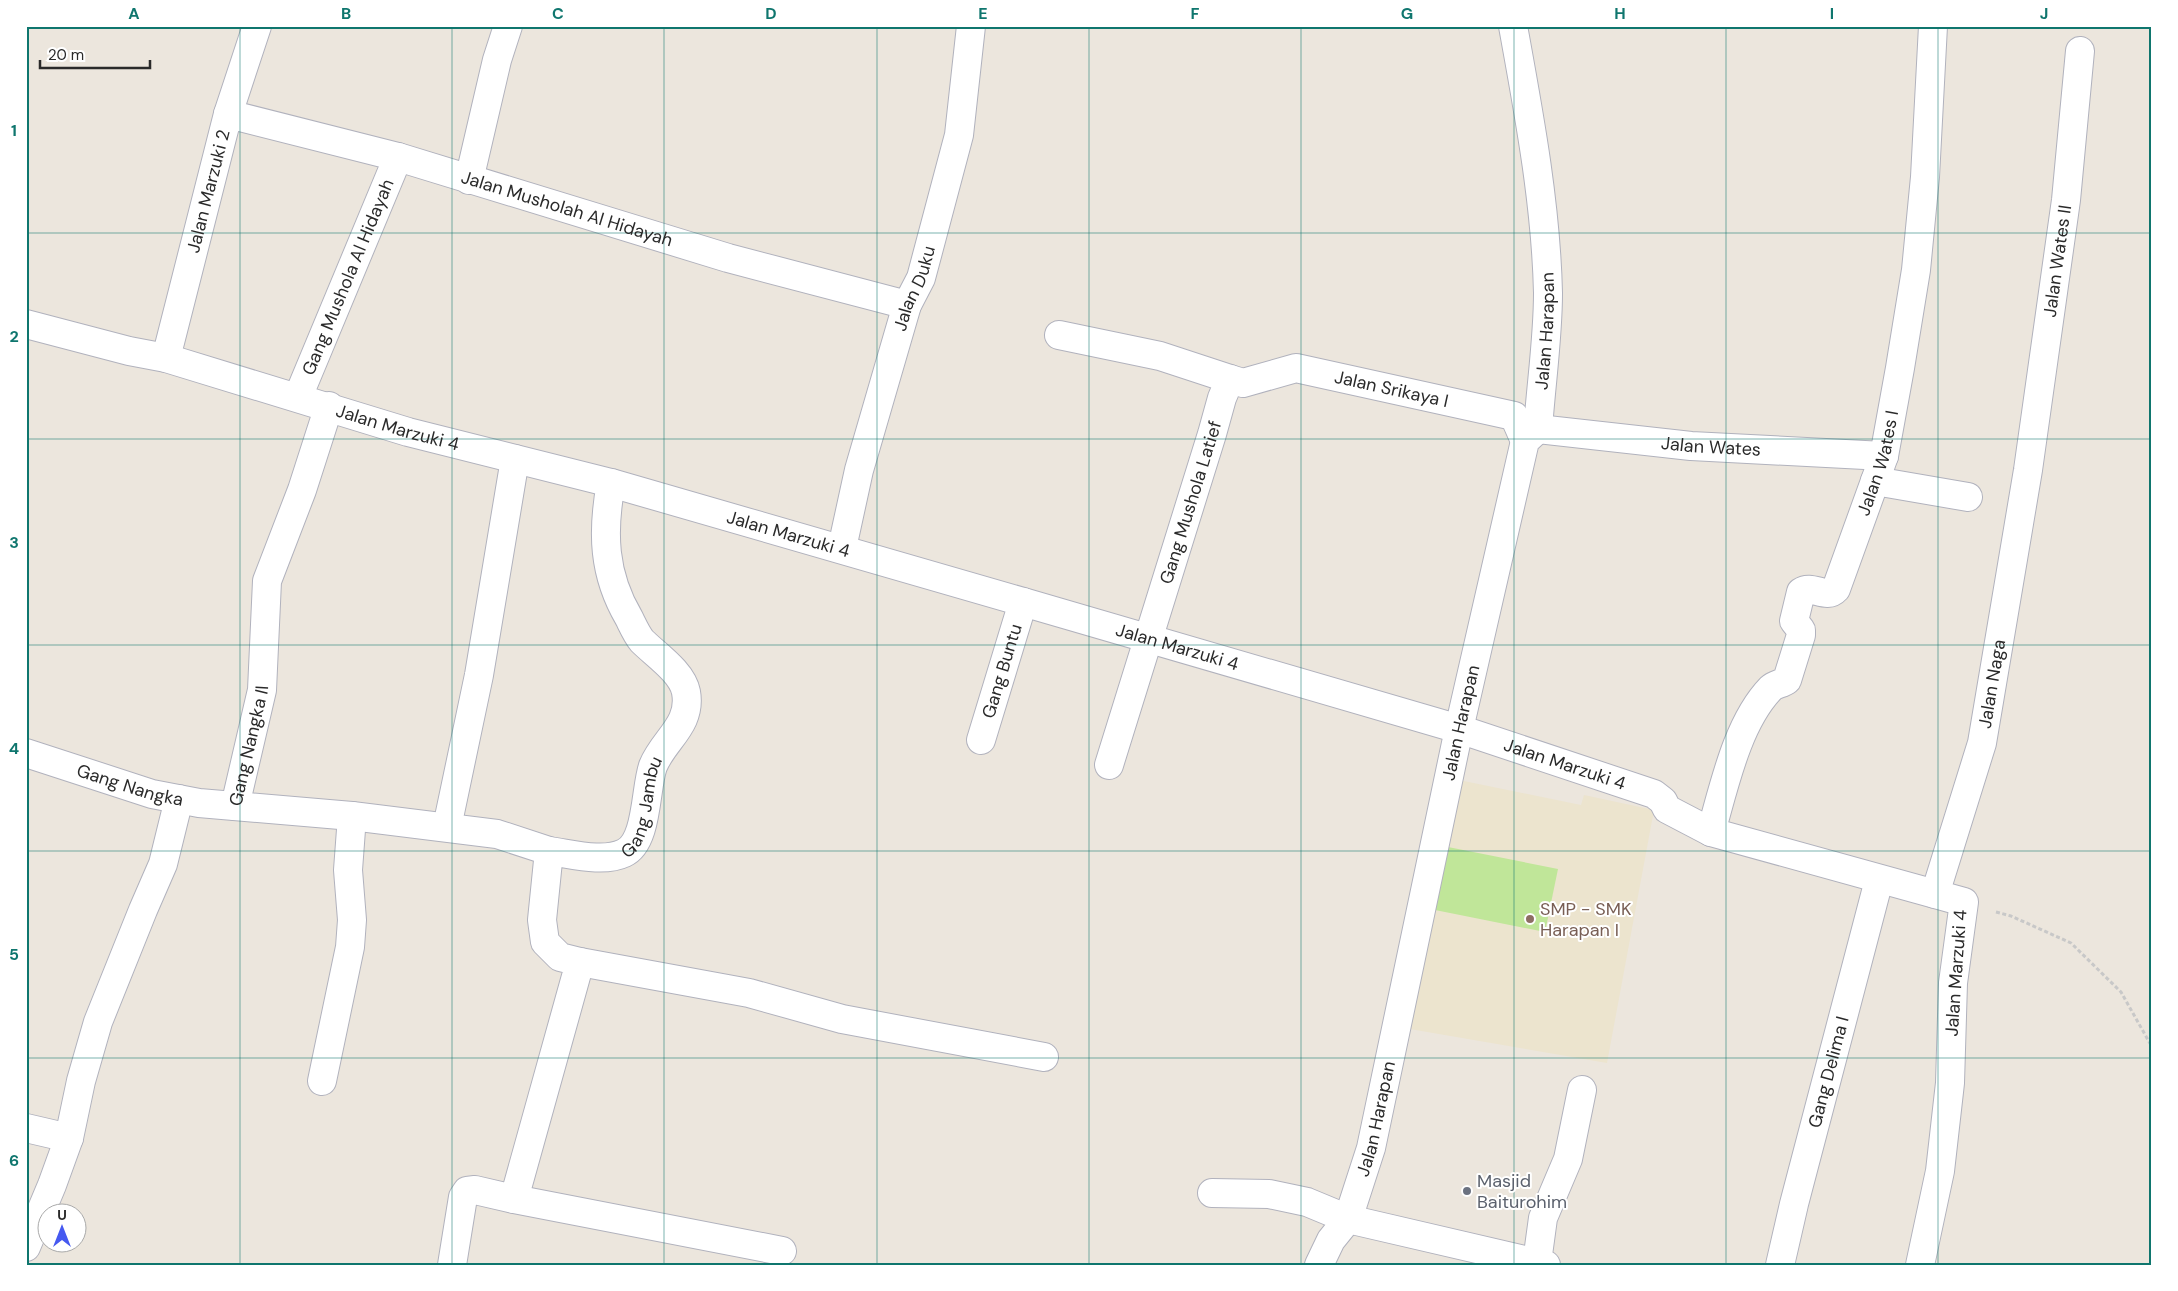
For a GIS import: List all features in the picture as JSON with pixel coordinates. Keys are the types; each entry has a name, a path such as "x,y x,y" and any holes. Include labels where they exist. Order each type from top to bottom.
{"street":[{"name":"Jalan Marzuki 2","path":"166,358 228,114 257,26"},
{"path":"469,180 497,60 508,26"},
{"name":"Jalan Duku","path":"842,548 859,470 907,305 921,278 959,135 971,26"},
{"name":"Jalan Harapan","path":"1348,1219 1371,1148 1459,729 1531,435 1548,294 1545,250 1531,133 1513,26"},
{"name":"Jalan Wates I","path":"1711,832 1734,753 1747,726 1756,709 1772,687 1787,680 1802,635 1801,630 1794,621 1801,592 1807,590 1826,594 1834,592 1836,589 1884,456 1916,270 1925,178 1933,26"},
{"name":"Jalan Wates II","path":"2028,470 2066,200 2080,51"},
{"name":"Jalan Musholah Al Hidayah","path":"228,114 398,157 728,258 907,305"},
{"name":"Gang Mushola Al Hidayah","path":"298,397 398,157"},
{"name":"Jalan Marzuki 4","path":"26,324 128,351 166,358 408,432 611,483 842,548 1459,729 1654,794 1663,801 1667,809 1711,832 1964,902 1953,983 1950,1083 1940,1171 1920,1265"},
{"path":"1059,335 1160,356 1236,381"},
{"name":"Jalan Srikaya I","path":"1236,381 1296,368 1514,416 1531,435"},
{"name":"Gang Mushola Latief","path":"1109,765 1222,398 1236,381"},
{"name":"Gang Nangka II","path":"328,406 302,490 267,582 262,690 235,806 352,816 497,834 549,851"},
{"name":"Jalan Wates","path":"1531,435 1884,456"},
{"path":"447,827 479,675 514,459"},
{"name":"Jalan Naga","path":"1935,894 1982,743 2028,470"},
{"path":"1876,481 1968,497"},
{"name":"Gang Jambu","path":"549,851 603,858 625,853 640,835 653,766 663,748 684,719 686,692 674,671 640,639 617,599 606,557 606,513 611,483"},
{"name":"Gang Buntu","path":"981,740 1023,602"},
{"name":"Gang Nangka","path":"26,753 152,794 235,806"},
{"path":"28,1240 52,1185 69,1138 81,1081 98,1022 132,935 163,864 179,799"},
{"path":"322,1081 350,947 352,920 348,870 352,816"},
{"path":"549,851 542,920 545,942 560,957 749,993 842,1019 1044,1057"},
{"name":"Gang Delima I","path":"1780,1265 1794,1204 1879,880"},
{"path":"514,1200 580,962"},
{"path":"1212,1193 1269,1194 1307,1202 1348,1219 1541,1264 1543,1218 1568,1159 1582,1090"},
{"path":"26,1128 69,1138"},
{"path":"452,1265 462,1197 467,1191 475,1190 514,1200 782,1251"},
{"path":"1319,1265 1331,1240 1348,1219"}],"path":[{"path":"1964,902 2011,916 2071,943 2121,992 2152,1047"}],"shaded area":[{"name":"SMP - SMK Harapan I","path":"1454,779 1581,805 1584,795 1654,810 1607,1063 1404,1028"}],"green space":[{"path":"1443,846 1558,869 1545,932 1430,909"}],"place":[{"name":"SMP - SMK Harapan I","path":"1530,919"},
{"name":"Masjid Baiturohim","path":"1467,1191"}]}
